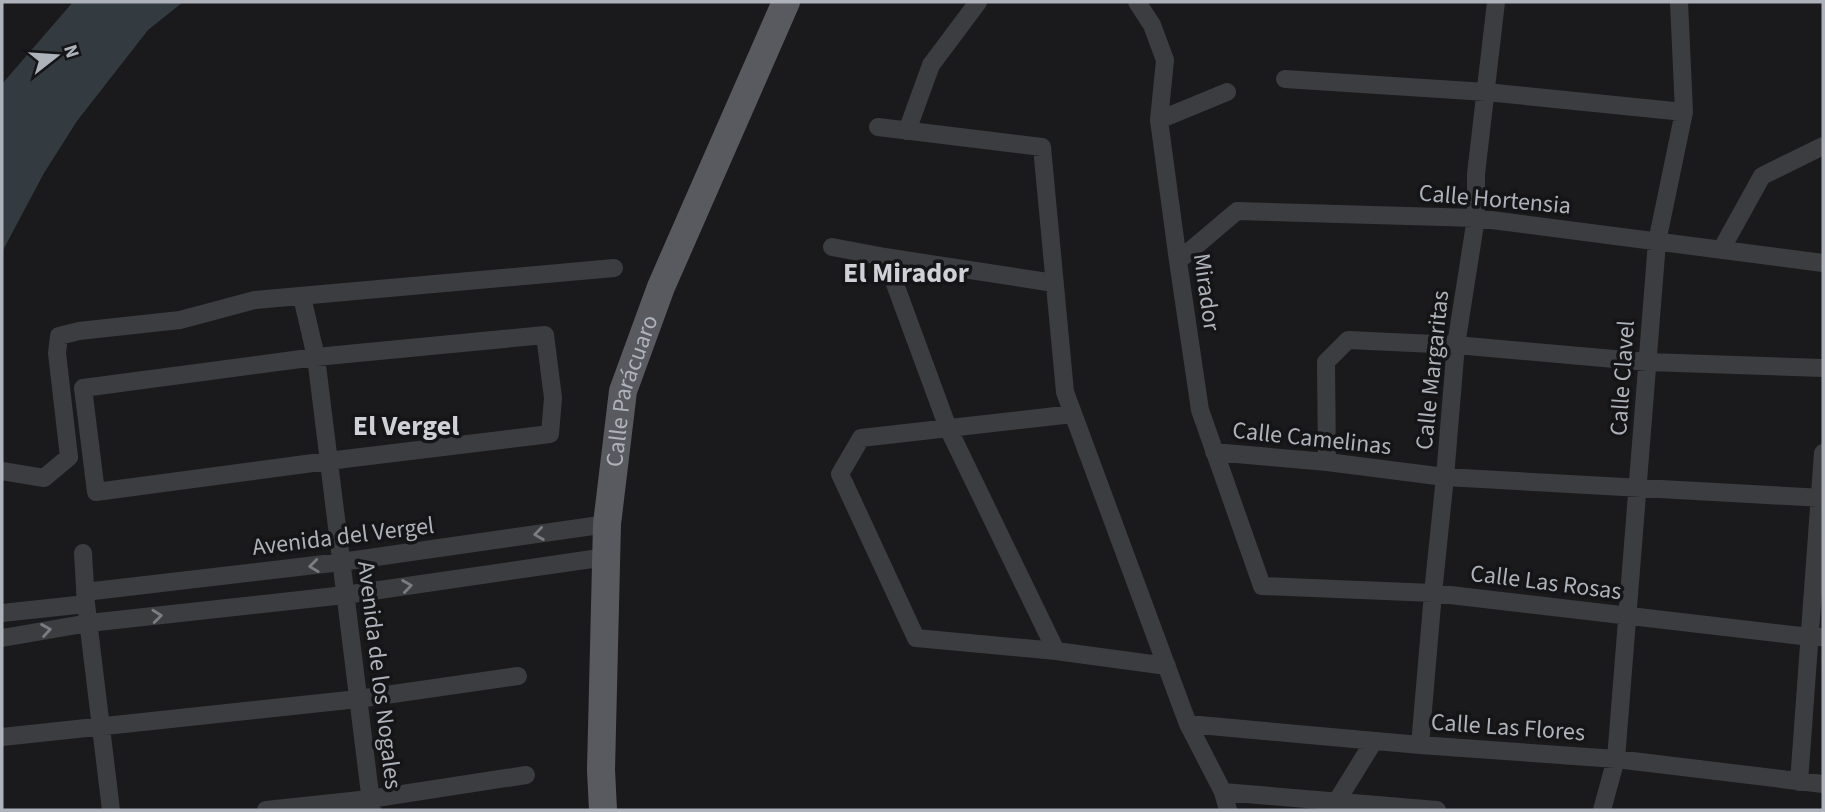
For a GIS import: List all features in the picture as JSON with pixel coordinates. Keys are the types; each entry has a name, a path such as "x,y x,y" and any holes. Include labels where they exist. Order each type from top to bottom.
{"main road":[{"name":"Calle Parácuaro","path":"603,810 601,770 607,524 623,391 661,287 786,2"}],"street":[{"path":"907,131 930,65 978,2"},
{"name":"Mirador","path":"1137,2 1152,25 1165,60 1159,120 1200,410 1262,586"},
{"name":"Calle Margaritas","path":"1420,745 1456,345 1476,218 1476,174 1496,2"},
{"name":"Calle Clavel","path":"1602,810 1616,759 1657,242 1684,112 1679,2"},
{"path":"1285,79 1486,92 1684,112"},
{"path":"1159,120 1227,92"},
{"path":"878,127 1042,147 1065,392 1188,724 1223,792 1228,810"},
{"path":"1721,250 1762,176 1823,146"},
{"name":"Calle Hortensia","path":"1178,261 1237,211 1476,218 1823,263"},
{"path":"832,247 1054,283"},
{"path":"885,257 948,428 1056,651"},
{"path":"2,471 44,478 69,457 57,353 59,337 79,331 180,320 255,300 614,268"},
{"name":"Avenida de los Nogales","path":"302,296 316,357 371,804"},
{"path":"545,335 553,398 550,434 96,492 83,388 316,357 545,335"},
{"path":"1327,463 1326,362 1348,340 1456,345 1648,362 1823,368"},
{"path":"1073,414 861,438 840,474 916,638 1056,651 1167,666"},
{"name":"Calle Camelinas","path":"1214,452 1445,477 1821,498"},
{"path":"1799,782 1817,637 1823,453"},
{"name":"Avenida del Vergel","path":"2,613 85,598 607,524"},
{"path":"83,553 85,598 111,810"},
{"path":"2,638 89,623 345,595 606,557"},
{"name":"Calle Las Rosas","path":"1262,586 1433,593 1817,637"},
{"path":"2,737 358,699 517,676"},
{"name":"Calle Las Flores","path":"1188,724 1616,759 1823,784"},
{"path":"1334,806 1374,741"},
{"path":"266,810 371,804 526,775"},
{"path":"1223,792 1334,806 1437,810"}],"shaded area":[{"path":"73,2 183,2 148,30 77,121 44,173 2,252 2,84"}],"district":[{"name":"El Mirador","path":"906,272"},
{"name":"El Vergel","path":"406,425"}]}
